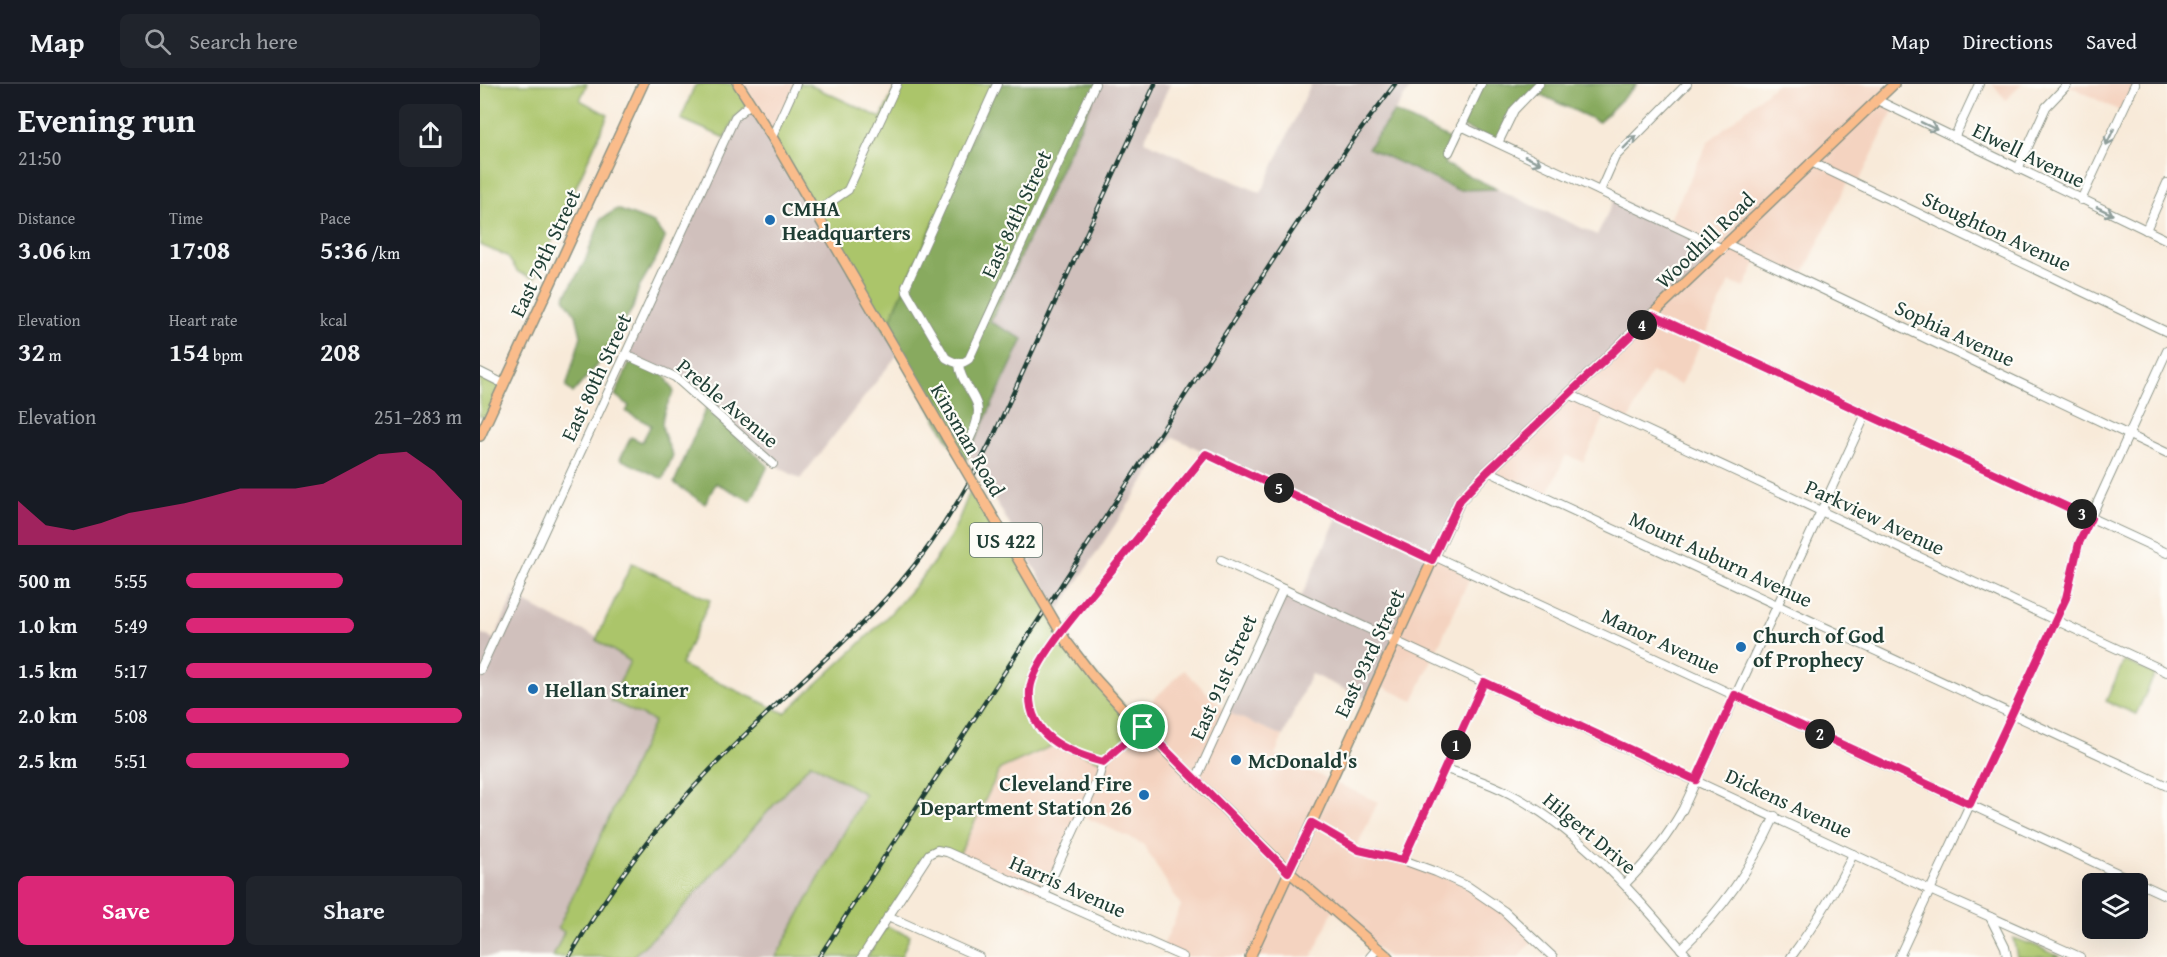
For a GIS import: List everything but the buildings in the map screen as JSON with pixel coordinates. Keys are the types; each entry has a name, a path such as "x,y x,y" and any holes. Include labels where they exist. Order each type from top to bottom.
{"main road":[{"name":"East 79th Street","path":"480,436 643,84"},
{"name":"Kinsman Road","path":"738,84 772,137 1066,641 1092,675 1288,872 1388,957"},
{"name":"Woodhill Road","path":"1488,471 1894,84"},
{"name":"East 93rd Street","path":"1250,957 1460,500 1488,471"}],"street":[{"path":"772,137 796,84"},
{"path":"816,212 848,190 897,84"},
{"path":"966,446 978,414 978,404 960,376 959,364 946,358 907,292 906,286 997,84"},
{"name":"East 84th Street","path":"959,364 969,359 1095,84"},
{"path":"1449,152 1481,84"},
{"path":"1498,143 1514,110 1539,84"},
{"path":"1600,191 1615,157 1687,84"},
{"path":"1954,138 1979,84"},
{"path":"2081,200 2135,84"},
{"path":"2018,169 2046,107 2067,85"},
{"name":"Elwell Avenue","path":"1877,100 2167,240"},
{"name":"East 80th Street","path":"480,670 735,117 750,104"},
{"name":"Sophia Avenue","path":"1461,126 2167,453"},
{"name":"Stoughton Avenue","path":"1811,162 2167,332"},
{"path":"2146,230 2167,183"},
{"path":"1652,315 2167,554"},
{"path":"1899,957 2066,598 2079,543 2167,351"},
{"name":"Preble Avenue","path":"626,355 675,377 773,464"},
{"path":"480,372 504,384"},
{"name":"Parkview Avenue","path":"1569,394 2167,672"},
{"path":"1625,884 1651,857 1672,829 1866,414"},
{"name":"Manor Avenue","path":"1103,762 1066,750 1045,735 1037,723 1030,699 1033,675 1064,628 1206,454 1735,695 2167,896"},
{"name":"Mount Auburn Avenue","path":"1488,471 2167,786"},
{"name":"Dickens Avenue","path":"1221,560 1930,890 2080,957"},
{"name":"East 91st Street","path":"1196,779 1283,589"},
{"path":"1403,860 1484,682"},
{"path":"1044,895 1099,776 1103,762 1143,727"},
{"name":"Hilgert Drive","path":"1446,769 1477,779 1527,804 1577,841 1625,884 1688,957"},
{"path":"1681,949 1706,925 1737,887 1754,860 1775,816"},
{"path":"1312,823 1359,850 1403,860 1469,887 1503,911 1553,957"},
{"name":"Harris Avenue","path":"888,916 929,854 937,850 947,852 1183,957"},
{"path":"1791,957 1838,887 1853,854"},
{"path":"862,957 888,916 961,953 979,957"},
{"path":"1990,917 2005,947 2007,957"},
{"path":"1370,957 1378,948"}],"shaded area":[{"path":"738,84 796,84 772,137"},
{"path":"1100,84 1170,84 1144,141 1261,193 1311,84 1413,84 1369,149 1458,190 1497,189 1597,235 1615,198 1723,249 1460,500 1368,700 1311,674 1283,736 1227,712 1283,589 1301,597 1338,516 1173,437 1059,610 968,453 1023,339 990,323"},
{"path":"1776,84 1894,84 1877,100 1894,109 1858,184 1849,180 1801,279 1758,259 1744,288 1730,282 1681,385 1651,372 1628,422 1607,412 1583,462 1566,455 1546,498 1488,471 1668,223 1708,142"},
{"path":"1992,84 2022,84 2006,100"},
{"path":"2066,84 2135,84 2122,112"},
{"path":"750,104 898,354 800,479 773,464 675,377 626,355 735,117"},
{"path":"1434,556 1472,573 1413,701 1375,683"},
{"path":"514,596 558,620 593,635 630,661 879,801 789,957 480,957 480,633 494,639"},
{"path":"1184,670 1227,712 1283,736 1275,755 1378,802 1356,848 1403,860 1469,887 1534,938 1519,957 1388,957 1333,910 1312,957 1183,957 1162,948 1181,906 1143,844 1081,815 1044,895 958,857 1000,769 1056,744 1134,718"}],"green space":[{"path":"480,84 587,84 580,100 608,115 535,279 518,272 507,256 480,245"},
{"path":"698,84 738,84 750,104 735,117 725,138 681,119 694,87"},
{"path":"796,84 808,84 881,118 897,84 997,84 885,331 772,137"},
{"path":"997,84 1100,84 990,322 1023,339 963,466 885,331"},
{"path":"1481,84 1637,84 1599,122 1533,91 1514,110 1498,143 1461,126"},
{"path":"1394,112 1454,141 1444,164 1497,189 1458,190 1368,148"},
{"path":"617,209 654,223 665,238 657,257 639,287 633,308 596,366 573,393 566,387 581,336 576,315 564,298 585,261 601,219"},
{"path":"632,358 663,372 674,392 665,410 662,424 673,455 663,479 620,459 631,437 642,442 651,425 626,412 629,406 615,395"},
{"path":"480,372 504,384 488,419 480,416"},
{"path":"706,408 768,466 751,501 716,483 705,504 674,483"},
{"path":"973,484 1066,641 1143,727 1103,762 1056,744 1000,769 958,857 947,852 929,854 862,957 776,957 865,794 811,763 670,922 632,957 553,957 564,932 558,928 654,721 611,701 630,661 596,640 632,563 710,600 681,665 785,713 873,631 915,586 949,539"},
{"path":"2124,661 2155,674 2136,714 2106,701"},
{"path":"886,926 910,936 901,957 867,957"},
{"path":"2013,938 2034,945 2060,957 2017,957"}],"railway":[{"path":"569,957 616,884 688,793 731,748 876,609 913,567 939,531 963,494 994,435 1155,84"},
{"path":"819,957 1290,234 1353,140 1395,84"}],"place":[{"name":"CMHA Headquarters","path":"770,220"},
{"name":"Church of God of Prophecy","path":"1741,647"},
{"name":"Hellan Strainer","path":"533,689"},
{"name":"McDonald's","path":"1236,760"},
{"name":"Cleveland Fire Department Station 26","path":"1144,795"}],"route":[{"path":"1652,315 2091,518 2079,543 2066,598 1970,804 1735,695 1696,780 1484,682 1403,860 1359,850 1312,823 1288,872 1143,727 1103,762 1083,757 1066,750 1045,735 1033,711 1030,687 1040,662 1064,628 1206,454 1432,560 1460,500 1652,315"}]}
